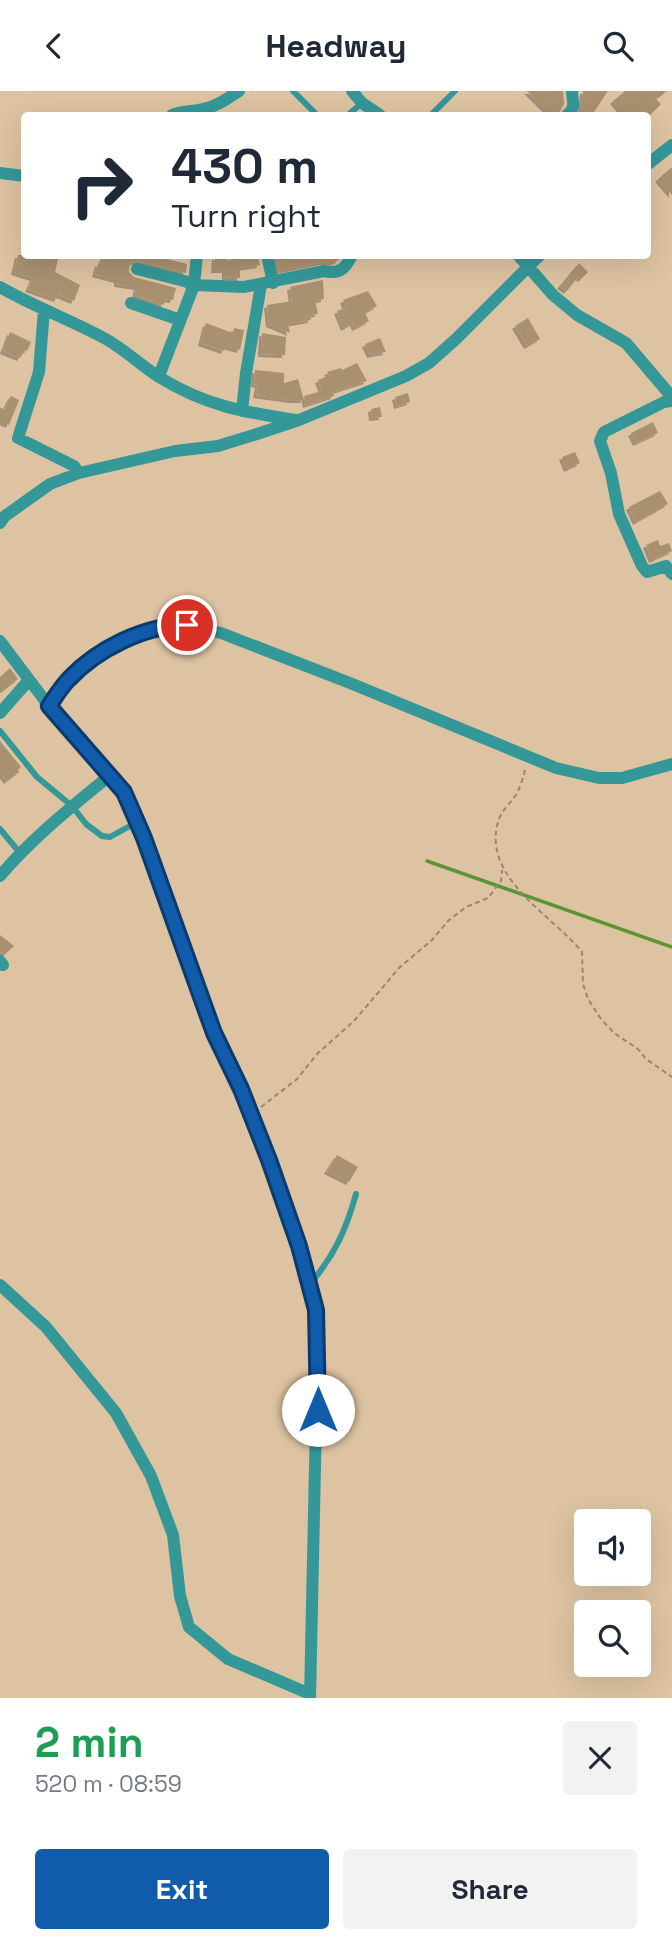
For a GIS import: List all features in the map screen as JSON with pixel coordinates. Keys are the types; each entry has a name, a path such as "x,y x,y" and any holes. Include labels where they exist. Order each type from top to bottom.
{"street":[{"path":"179,112 210,108 239,91"},
{"path":"352,91 362,103 376,112"},
{"path":"571,112 575,101 572,91"},
{"path":"651,162 672,145"},
{"path":"0,173 21,176"},
{"path":"159,376 193,286 196,259"},
{"path":"242,411 246,373 267,284 267,259"},
{"path":"137,269 188,282 193,286 234,287 267,284 324,271 332,274 342,270 349,259"},
{"path":"522,259 553,295 577,314 626,343 672,399 604,432 600,441 611,473 619,514 642,566 647,572 666,566 672,574"},
{"path":"0,523 5,516 50,484 79,473 176,451 218,446 299,420 381,388 429,363 536,259"},
{"path":"0,287 103,337 159,376 216,405 299,420"},
{"path":"131,303 180,320"},
{"path":"44,310 39,372 18,438 74,466 79,473"},
{"path":"49,706 68,680 92,659 156,628 187,625 221,633 556,768 599,778 622,778 672,764"},
{"path":"0,641 4,653 124,792 214,1033 253,1119 299,1246 310,1284 318,1328 314,1609 310,1696 229,1658 189,1627 180,1596 173,1535 151,1476 116,1413 46,1327 0,1285"},
{"path":"0,713 29,680"},
{"path":"0,876 20,853 109,776"}],"lane":[{"path":"293,91 314,112"},
{"path":"434,112 455,91"},
{"path":"352,112 362,103"},
{"path":"0,731 37,777 102,836 110,837 137,822"},
{"path":"0,828 20,853"},
{"path":"310,1284 326,1265 346,1229 356,1194"}],"path":[{"path":"253,1119 261,1107 297,1079 318,1053 354,1021 399,968 432,940 448,921 466,907 488,898 500,881 502,869 496,840 497,823 503,810 517,793 530,758"},
{"path":"502,869 582,952 583,984 588,999 601,1019 614,1033 672,1077"}],"building":[{"path":"527,91 563,91 564,104 560,112 549,112"},
{"path":"583,91 608,91 594,112 581,111"},
{"path":"625,91 667,91 656,99 661,104 651,114 622,112 613,101"},
{"path":"672,167 672,195 658,179"},
{"path":"18,255 21,255 21,259 58,259 55,272 80,285 74,301 59,295 57,299 28,289 33,278 14,272"},
{"path":"102,259 167,259 187,264 186,273 139,261 130,263 129,272 134,277 176,288 173,300 165,299 164,305 135,295 137,287 117,284 117,280 95,274"},
{"path":"215,259 259,259 260,265 240,268 240,278 225,277 225,270 214,270"},
{"path":"277,259 339,260 333,263 322,262 279,271"},
{"path":"579,263 588,272 581,279 578,277 567,291 560,286"},
{"path":"323,280 324,299 315,301 318,314 310,315 311,320 288,324 290,333 269,324 267,305 292,301 290,287"},
{"path":"368,291 377,306 365,313 369,321 355,328 353,323 344,328 337,311 346,308 343,300"},
{"path":"528,318 540,339 527,346 515,326"},
{"path":"206,323 233,333 234,328 244,330 240,350 226,346 224,351 201,343"},
{"path":"10,332 31,342 20,358 3,351"},
{"path":"262,333 286,337 285,355 261,354"},
{"path":"380,338 386,352 370,355 365,344"},
{"path":"357,363 367,381 333,392 334,396 306,405 304,396 322,391 318,380 329,376 327,372 341,368 342,370"},
{"path":"255,370 284,373 284,383 298,379 304,400 256,395 258,385 254,384"},
{"path":"408,393 410,402 397,406 395,397"},
{"path":"11,396 19,400 9,425 0,421 0,407 4,410"},
{"path":"380,407 382,417 372,418 371,409"},
{"path":"653,422 658,433 636,443 631,433"},
{"path":"575,452 580,463 567,469 562,457"},
{"path":"660,491 668,504 636,522 629,507"},
{"path":"658,540 660,546 669,543 672,551 652,560 646,545"},
{"path":"10,668 18,679 4,690 0,686 0,677"},
{"path":"0,741 21,767 19,772 7,781 0,772"},
{"path":"0,935 14,946 5,954 0,952"},
{"path":"337,1155 358,1167 349,1182 327,1171"}],"waterway":[{"path":"427,861 672,947"}],"route":[{"path":"187,625 166,625 137,635 92,659 68,680 49,706 124,792 144,838 214,1033 241,1089 269,1160 299,1246 316,1310 318,1410"}]}
